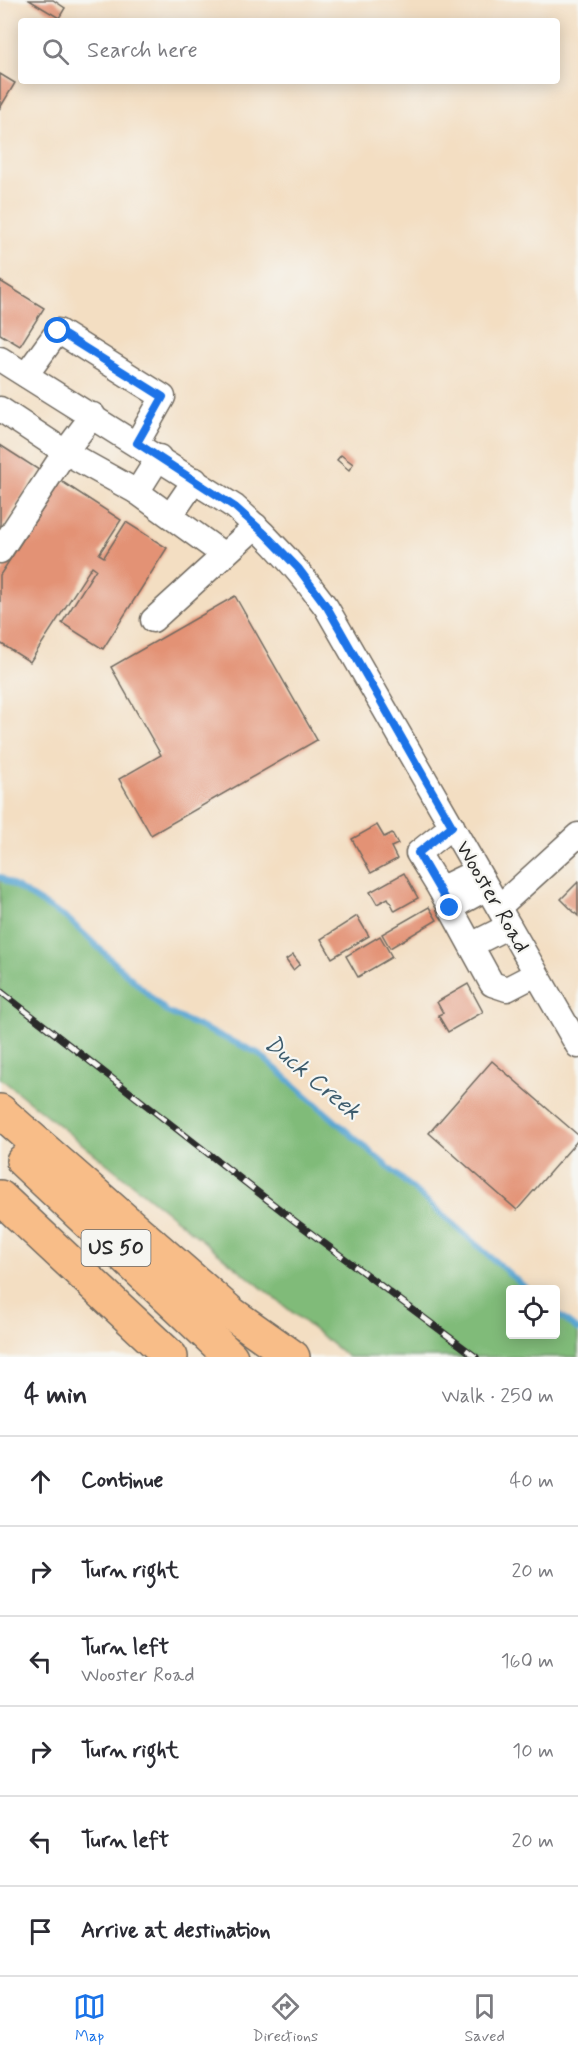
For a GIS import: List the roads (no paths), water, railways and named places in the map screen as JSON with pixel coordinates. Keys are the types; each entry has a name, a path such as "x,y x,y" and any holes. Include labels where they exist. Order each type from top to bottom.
{"highway":[{"path":"0,1111 232,1314 293,1357"},
{"name":"US 50","path":"0,1139 231,1357"},
{"name":"US 50","path":"0,1197 171,1357"},
{"path":"142,1330 166,1357"}],"street":[{"path":"26,375 58,331 163,397 137,443"},
{"name":"Wooster Road","path":"0,359 195,480 256,526 298,568 327,607 578,1046"},
{"path":"0,409 65,452 137,492 171,514 224,555"},
{"path":"0,551 65,452 93,416"},
{"path":"137,492 159,457"},
{"path":"171,514 195,480"},
{"path":"153,620 256,526"},
{"path":"452,826 418,853 492,984 507,989 536,974"},
{"path":"471,945 493,898 578,835"},
{"path":"445,899 493,898"}],"waterway":[{"name":"Duck Creek","path":"0,877 69,920 167,1012 258,1053 522,1285"},
{"name":"Duck Creek","path":"560,1316 578,1330"}],"railway":[{"path":"0,991 296,1222 476,1357"}]}
